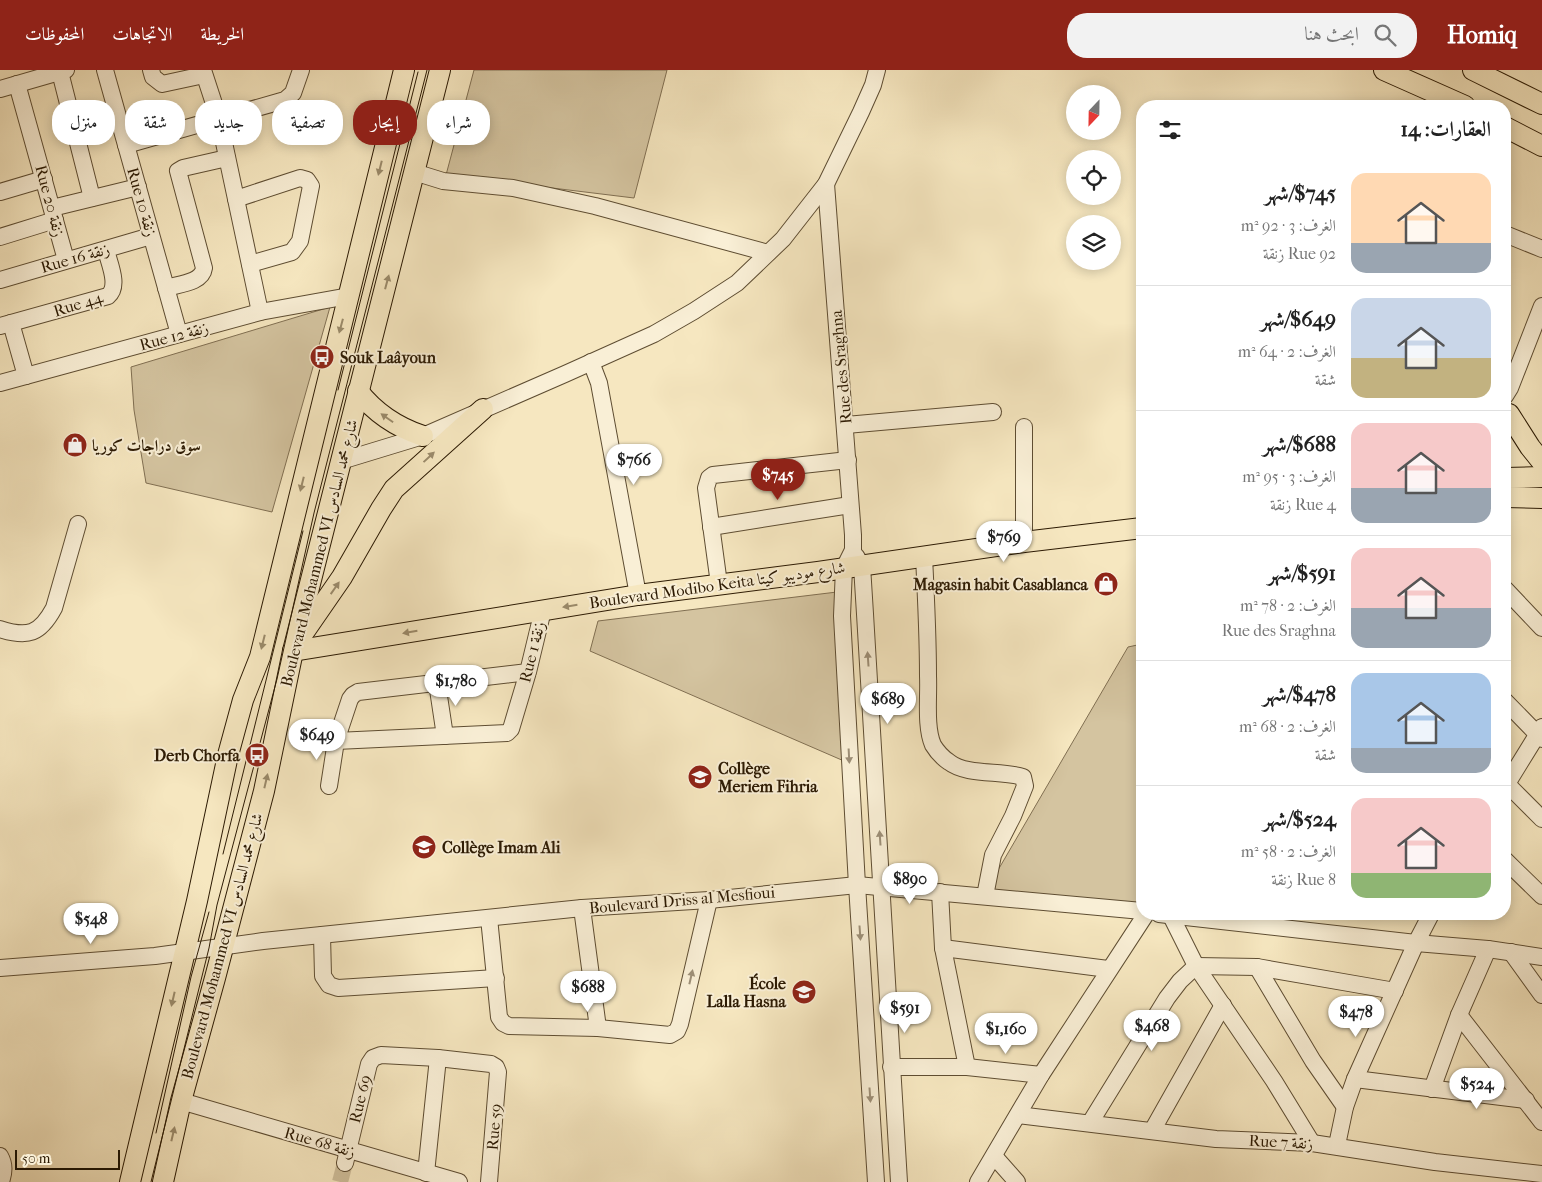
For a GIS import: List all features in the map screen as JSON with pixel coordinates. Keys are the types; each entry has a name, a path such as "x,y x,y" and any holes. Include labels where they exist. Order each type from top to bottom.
{"main road":[{"name":"Boulevard Mohammed VI شارع محمد السادس","path":"130,1182 197,901 228,755 243,700 260,657 404,70"},
{"name":"Boulevard Mohammed VI شارع محمد السادس","path":"163,1182 181,1101 264,790 295,647 358,390 440,70"},
{"path":"1384,70 1451,100"},
{"path":"1474,70 1542,104"},
{"path":"1511,130 1542,146"},
{"path":"358,390 380,414 408,431 423,436"},
{"path":"1511,404 1530,448 1542,462"},
{"path":"295,647 342,577 381,508 394,489 483,409"},
{"path":"1511,478 1542,477"},
{"path":"1511,497 1542,498"},
{"name":"Boulevard Modibo Keita شارع موديبو كيتا","path":"295,647 638,594 720,584 853,561 924,557 1024,542 1136,529"}],"street":[{"name":"Rue 10 زنقة","path":"105,70 179,334"},
{"path":"151,70 153,77 162,84 204,72 213,100"},
{"path":"287,70 290,97"},
{"path":"262,107 281,102 290,97 301,70"},
{"path":"341,461 423,436 592,362 654,334 737,283 783,239 826,184 861,112 873,85 877,70"},
{"path":"0,89 63,71 92,198"},
{"name":"Rue 20 زنقة","path":"17,84 66,260"},
{"path":"126,146 195,126"},
{"path":"224,145 260,312"},
{"path":"166,288 198,279 203,274 204,268 178,171 183,168 227,158"},
{"path":"414,172 443,181 513,188 595,206 768,253"},
{"path":"236,199 300,178 307,180 311,186 300,241 296,248 292,252 250,264"},
{"path":"0,192 44,180"},
{"name":"Rue des Sraghna","path":"826,184 846,425 853,561 883,887 891,1067 899,1182"},
{"path":"0,237 92,198 138,187"},
{"name":"Rue 16 زنقة","path":"0,280 151,236"},
{"path":"1511,236 1542,249"},
{"name":"Rue 44","path":"6,325 108,296 113,292 114,285 106,250"},
{"name":"Rue 12 زنقة","path":"0,383 260,312 349,296"},
{"path":"1511,389 1542,306"},
{"path":"6,325 26,376"},
{"path":"592,362 599,383 638,594"},
{"path":"846,425 993,412"},
{"path":"1024,427 1024,542"},
{"path":"720,584 706,488 712,475 848,460"},
{"path":"711,527 850,505"},
{"path":"0,629 24,634 40,629 47,620 54,608 78,524"},
{"path":"924,557 928,637 929,727 933,745 948,762 959,767 975,771 1007,772 1023,777 1026,782 1013,816 993,855 985,896"},
{"name":"Rue des Sraghna","path":"853,561 842,616 856,884 876,1182"},
{"path":"1511,595 1542,628"},
{"name":"Rue 1 زنقة","path":"445,736 503,734 510,731 528,672 543,610"},
{"path":"329,786 336,741 353,695 358,692 528,672"},
{"path":"336,741 445,736 437,683"},
{"path":"1511,706 1540,733 1511,778"},
{"path":"1511,791 1542,819"},
{"path":"1511,866 1542,896"},
{"name":"Boulevard Driss al Mesfioui","path":"0,968 155,956 184,951 582,908 709,900 856,884 1136,910"},
{"path":"940,892 943,948 967,1067"},
{"path":"489,918 499,1017 503,1023 509,1026 598,1028 670,1035 676,1031 680,1024 709,900"},
{"path":"582,908 598,1028"},
{"path":"978,1182 1041,1075 1108,969 1142,920"},
{"path":"1168,920 1196,966 1274,1081 1312,1143"},
{"path":"1210,920 1488,949 1542,957"},
{"path":"1337,1146 1345,1107 1355,1078 1428,920"},
{"path":"322,936 323,976 328,985 338,988 496,978"},
{"path":"943,948 1108,969"},
{"path":"1432,1089 1459,1016 1488,949"},
{"path":"1511,952 1542,995"},
{"path":"1090,1123 1167,998 1180,980 1196,966 1257,967 1395,991"},
{"path":"1257,967 1313,1061 1345,1107"},
{"path":"1152,1131 1222,1005"},
{"path":"1459,1016 1542,1122"},
{"name":"Rue 69","path":"346,1156 369,1064 373,1058 381,1056 438,1058"},
{"path":"426,1173 438,1058"},
{"name":"Rue 59","path":"438,1058 491,1064 496,1067 498,1072 489,1182"},
{"path":"891,1067 967,1067 1041,1075"},
{"path":"1355,1078 1526,1100"},
{"name":"Rue 68 زنقة","path":"181,1101 346,1156 459,1182"},
{"name":"Rue 7 زنقة","path":"1018,1115 1216,1139 1312,1143 1435,1162 1542,1174"},
{"path":"0,1156 4,1162 1,1182"},
{"path":"994,1156 1017,1182"}],"shaded area":[{"path":"474,70 667,70 634,198 446,175 454,145 490,145 490,100 466,100"},
{"path":"330,307 272,512 146,483 134,410 131,367"},
{"path":"837,592 844,761 590,651 598,621"},
{"path":"1136,645 1136,903 987,889 1128,647"}],"tunnel":[{"path":"340,1182 345,1163"}],"tram line":[{"path":"151,1182 209,948 217,905 277,679 314,513 427,70"},
{"path":"338,390 418,72"},
{"path":"223,854 303,531"},
{"path":"156,1133 191,977 209,912"}],"place":[{"name":"Souk Laâyoun","path":"322,357"},
{"name":"سوق دراجات كوريا","path":"75,445"},
{"name":"Magasin habit Casablanca","path":"1106,584"},
{"name":"Derb Chorfa","path":"257,755"},
{"name":"Collège Meriem Fihria","path":"700,777"},
{"name":"Collège Imam Ali","path":"424,847"},
{"name":"École Lalla Hasna","path":"804,992"}]}
